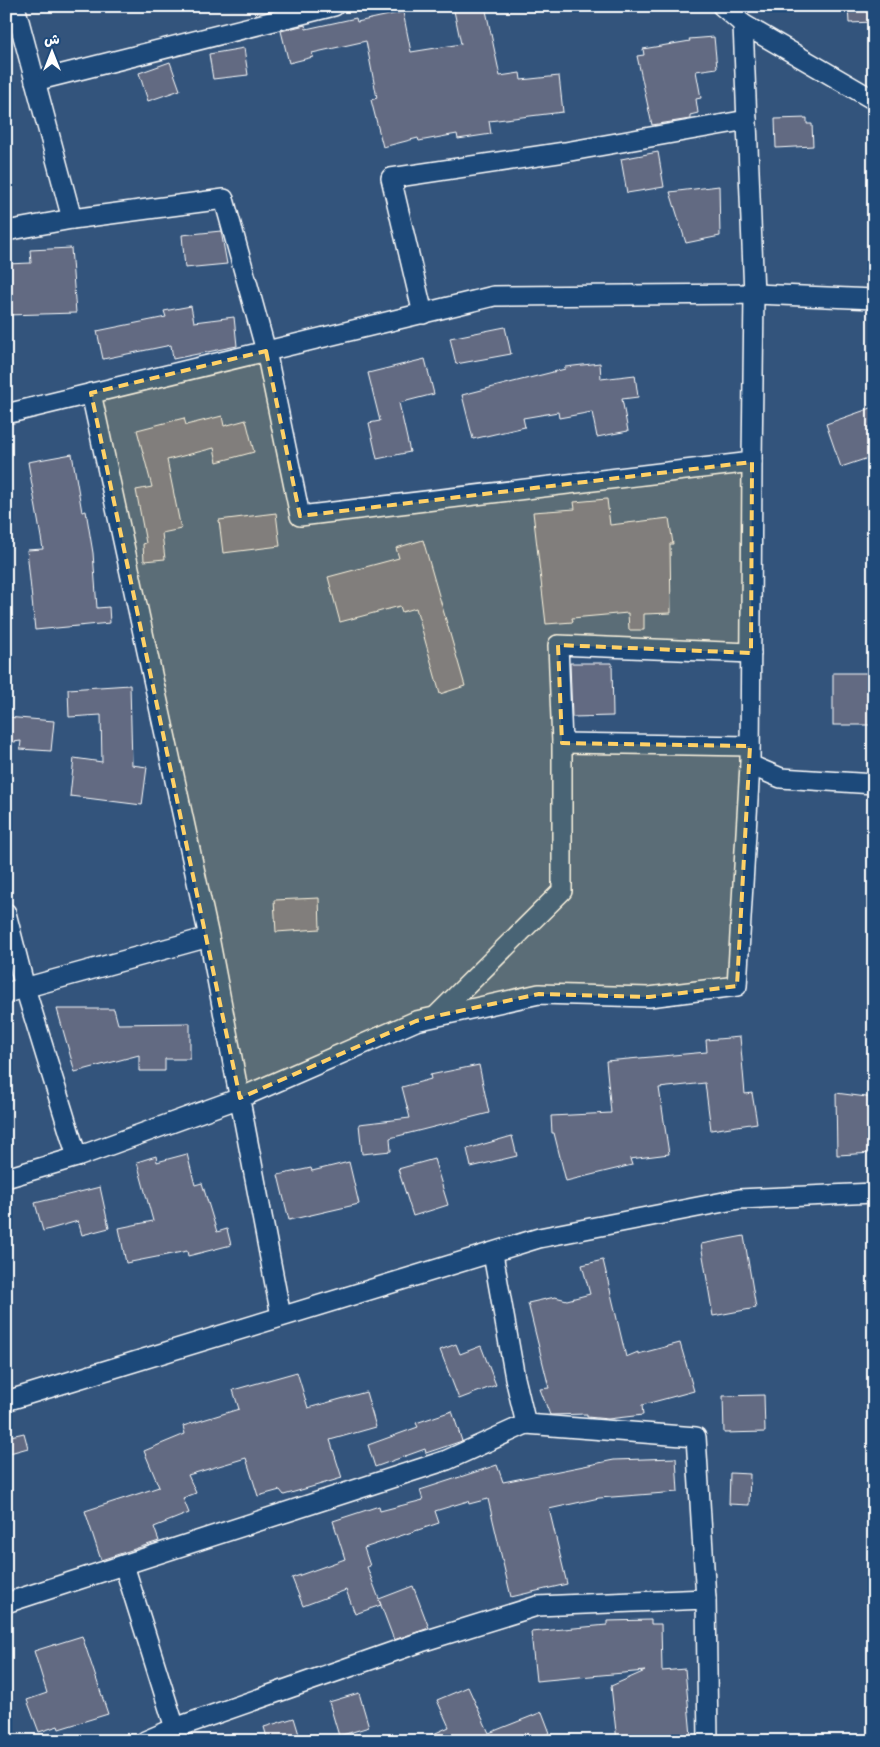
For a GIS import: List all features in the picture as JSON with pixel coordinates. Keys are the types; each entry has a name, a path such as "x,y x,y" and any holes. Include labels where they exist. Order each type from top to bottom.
{"street":[{"path":"15,6 72,220"},
{"path":"35,81 334,6"},
{"path":"722,6 743,24 874,100"},
{"path":"6,1178 77,1157 240,1098 416,1021 539,994 650,997 737,986 750,765 754,294 743,24"},
{"path":"423,314 391,178 565,152 747,120"},
{"path":"6,231 224,199 266,351 300,516 752,462"},
{"path":"6,414 494,296 754,294 874,299"},
{"path":"91,393 208,937 281,1316"},
{"path":"436,1016 562,891 562,743 558,645 751,653"},
{"path":"562,743 750,746"},
{"path":"750,765 781,778 874,784"},
{"path":"6,913 25,988 77,1157"},
{"path":"6,993 208,937"},
{"path":"6,1401 281,1316 493,1254 539,1238 739,1199 874,1193"},
{"path":"493,1254 515,1378 526,1424"},
{"path":"6,1603 447,1460 526,1424 696,1436 706,1599 708,1741"},
{"path":"124,1565 177,1734"},
{"path":"145,1741 177,1734 421,1642 538,1606 706,1599"}],"highlighted area":[{"path":"266,351 300,516 752,462 751,653 558,645 562,743 750,746 737,986 649,997 539,994 436,1016 416,1021 240,1098 91,393"}],"building":[{"path":"453,6 485,6 500,76 520,73 521,80 559,76 563,112 489,121 491,134 458,139 457,134 419,141 418,138 383,147 371,100 377,98 366,41 312,53 313,57 289,63 281,31 305,25 306,29 356,18 357,22 403,12 411,52 461,44"},
{"path":"848,6 874,6 874,22 849,23"},
{"path":"714,37 717,68 696,71 701,98 696,99 698,113 690,115 690,119 652,125 637,56 644,55 643,49 690,41 689,39"},
{"path":"244,48 248,75 213,79 209,54"},
{"path":"170,62 180,90 148,101 139,73"},
{"path":"807,118 807,124 812,124 813,146 776,148 775,119"},
{"path":"658,152 664,187 627,193 621,159"},
{"path":"719,186 720,236 686,243 670,192"},
{"path":"221,231 227,264 185,268 182,235"},
{"path":"71,248 76,313 6,315 6,264 31,263 30,250"},
{"path":"191,306 194,322 234,317 237,346 173,359 171,345 103,359 97,331 166,317 164,311"},
{"path":"505,327 511,354 456,364 450,338"},
{"path":"425,359 434,394 399,403 410,452 377,459 369,423 380,421 368,373"},
{"path":"600,363 601,379 635,375 638,397 622,399 628,431 597,437 592,412 559,418 558,412 523,418 525,427 473,439 462,395 565,369 565,367"},
{"path":"874,407 874,456 841,467 826,424"},
{"path":"222,416 224,426 246,420 254,452 217,462 214,448 167,460 181,529 162,533 165,559 144,561 143,544 146,543 136,490 152,487 137,430 184,418 186,425"},
{"path":"72,454 82,512 86,511 93,553 97,608 109,607 110,623 35,630 27,550 43,549 28,462"},
{"path":"607,499 610,525 669,518 673,544 670,544 671,613 644,614 644,630 629,630 628,613 572,618 573,622 546,624 533,512 575,509 574,502"},
{"path":"276,513 280,546 223,553 219,520"},
{"path":"423,540 465,686 440,694 416,608 402,612 400,606 340,622 328,577 399,558 396,548"},
{"path":"570,663 612,663 613,716 572,717"},
{"path":"833,673 874,673 874,725 833,725"},
{"path":"130,685 132,765 147,767 142,805 70,796 74,758 102,762 101,715 69,717 68,689"},
{"path":"6,717 54,721 51,751 20,749 21,741 6,743"},
{"path":"319,898 320,929 276,932 274,900"},
{"path":"57,1009 114,1009 118,1024 190,1023 190,1059 165,1059 165,1071 139,1071 139,1055 75,1072"},
{"path":"740,1037 745,1094 752,1093 757,1123 711,1130 705,1083 659,1088 669,1154 630,1159 632,1165 566,1181 554,1133 552,1133 551,1116 611,1113 606,1061 707,1052 706,1040"},
{"path":"479,1065 489,1113 390,1138 391,1151 362,1154 359,1124 410,1118 402,1087 431,1079 430,1075"},
{"path":"836,1093 874,1098 874,1153 837,1155"},
{"path":"512,1136 517,1156 471,1167 467,1149"},
{"path":"187,1154 195,1185 202,1183 217,1232 227,1229 231,1245 188,1256 187,1251 126,1263 119,1228 153,1221 137,1162 156,1156 157,1162"},
{"path":"434,1159 448,1205 413,1216 398,1169"},
{"path":"349,1162 359,1204 289,1220 278,1175 311,1168 312,1171"},
{"path":"100,1187 109,1228 82,1235 78,1221 43,1231 35,1203"},
{"path":"744,1236 756,1308 713,1316 701,1244"},
{"path":"603,1260 626,1357 638,1352 638,1354 680,1343 694,1391 642,1405 643,1415 608,1419 587,1417 587,1414 550,1415 540,1389 549,1388 528,1303 555,1297 567,1300 590,1294 582,1265"},
{"path":"456,1344 460,1354 481,1346 496,1385 459,1399 440,1350"},
{"path":"297,1372 308,1408 366,1392 376,1427 330,1440 342,1478 284,1495 280,1490 258,1496 246,1458 188,1475 196,1493 183,1498 189,1513 154,1527 159,1541 101,1560 85,1511 159,1487 144,1451 185,1434 183,1426 239,1409 233,1390"},
{"path":"764,1395 765,1432 724,1433 723,1396"},
{"path":"452,1411 462,1441 426,1453 425,1449 375,1467 368,1445 418,1427 416,1423"},
{"path":"24,1433 28,1448 6,1454 6,1437"},
{"path":"676,1458 678,1492 599,1498 549,1509 567,1584 511,1597 488,1499 469,1504 468,1501 435,1511 439,1523 364,1548 370,1566 367,1567 379,1599 413,1586 429,1628 394,1640 381,1605 355,1614 346,1590 303,1606 292,1578 345,1559 333,1521 379,1506 380,1511 423,1500 420,1490 497,1465 503,1482 614,1460"},
{"path":"730,1473 750,1474 749,1505 729,1504"},
{"path":"651,1620 651,1624 661,1624 662,1671 685,1669 691,1736 617,1741 611,1686 645,1671 536,1681 531,1632 607,1625 607,1621"},
{"path":"82,1636 108,1714 59,1729 58,1726 39,1732 27,1700 47,1693 34,1651"},
{"path":"468,1687 489,1733 542,1712 550,1733 529,1741 418,1741 449,1727 437,1700"},
{"path":"359,1693 369,1727 339,1736 329,1702"},
{"path":"294,1718 301,1741 268,1741 264,1727"}]}
